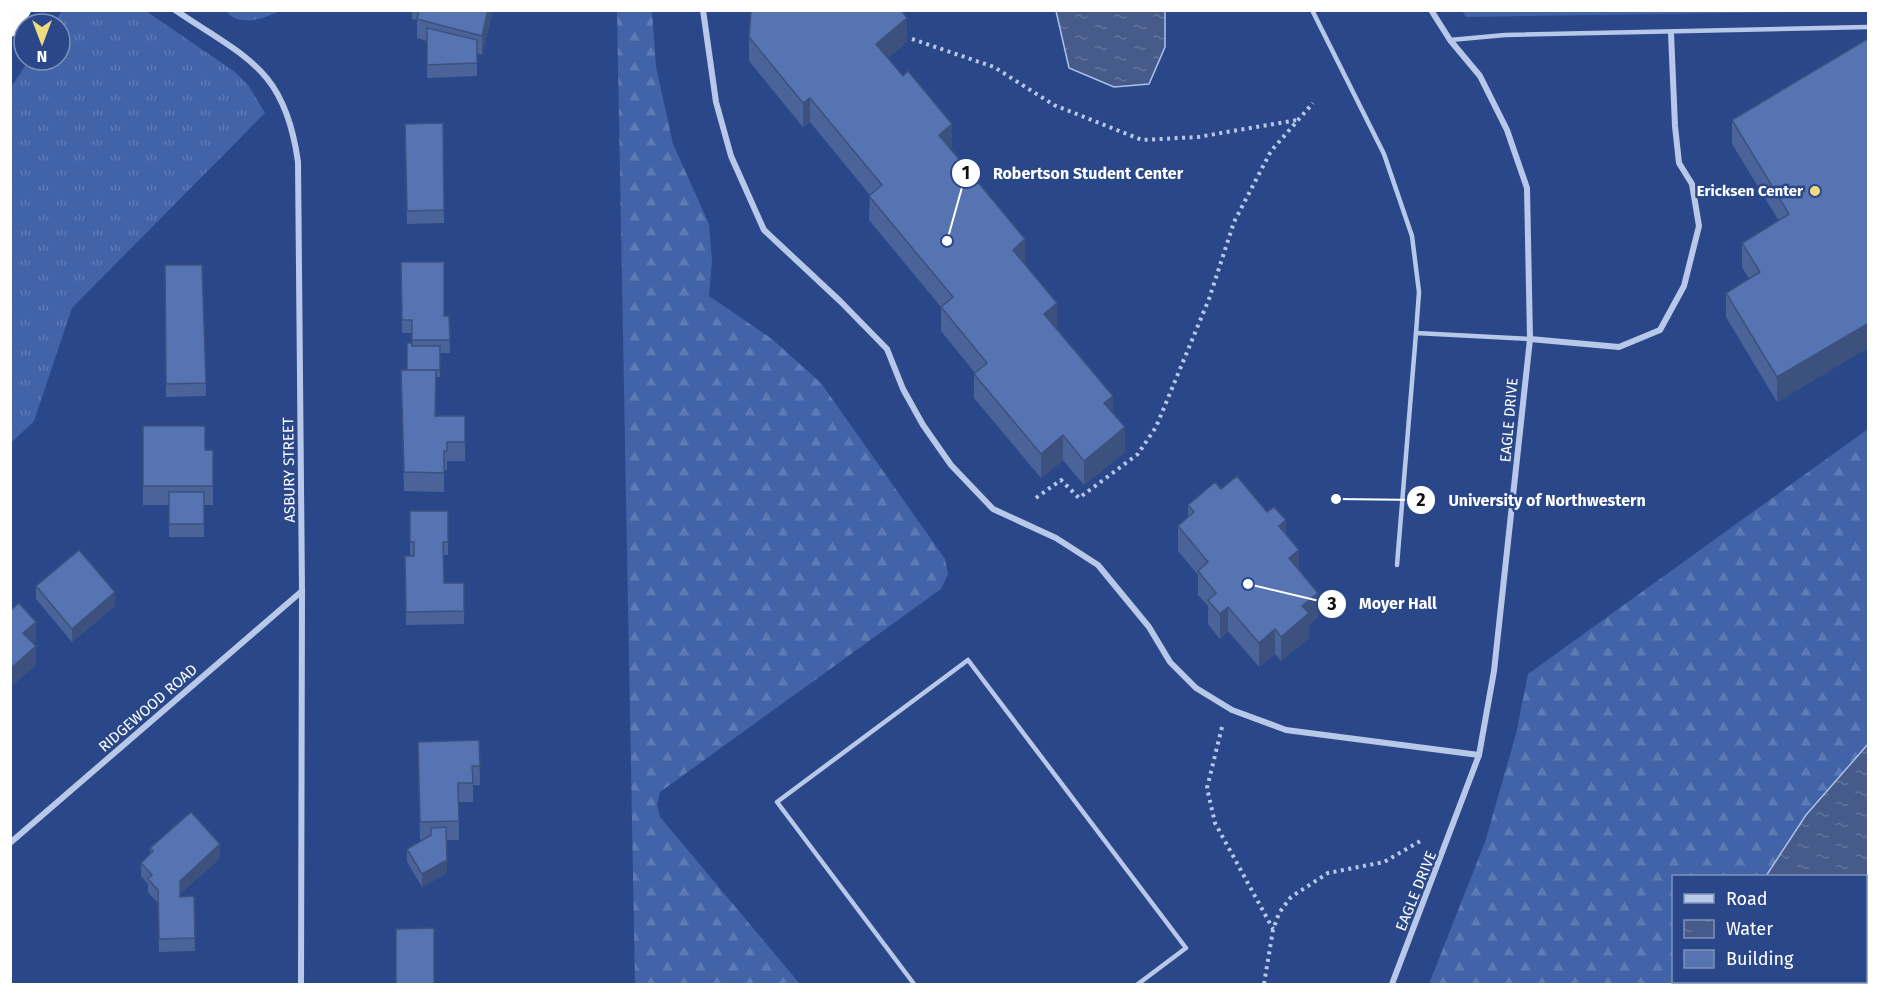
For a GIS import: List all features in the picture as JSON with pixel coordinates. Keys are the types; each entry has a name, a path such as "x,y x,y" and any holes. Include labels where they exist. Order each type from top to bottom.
{"highway":[{"path":"10,29 23,10"}],"street":[{"name":"ASBURY STREET","path":"175,10 259,66 274,86 294,134 298,162 302,591 301,984"},
{"path":"703,10 716,102 731,156 764,230 840,301 887,349 903,389 923,425 951,465 993,508 1056,538 1098,566 1149,627 1170,662 1196,688 1232,711 1286,730 1479,755"},
{"name":"EAGLE DRIVE","path":"1392,984 1479,755 1494,671 1530,339 1527,188 1507,130 1480,76 1450,40 1431,10"},
{"path":"1530,339 1619,347 1660,330 1684,286 1699,226 1692,184 1679,164 1674,126 1671,33"},
{"name":"RIDGEWOOD ROAD","path":"10,843 302,591"}],"lane":[{"path":"1312,10 1384,154 1412,236 1419,292 1397,566"},
{"path":"1450,40 1505,35 1869,27"},
{"path":"1416,333 1530,339"},
{"path":"914,984 777,802 968,660 1186,948 1138,984"}],"path":[{"path":"912,39 994,67 1054,105 1142,140 1198,137 1298,119"},
{"path":"1036,498 1061,480 1078,498 1138,454 1156,427 1209,299 1234,222 1271,151 1313,103"},
{"path":"1222,727 1207,788 1215,823 1273,930"},
{"path":"1264,984 1273,930 1279,913 1291,897 1328,873 1384,862 1422,840"}],"green space":[{"path":"146,11 235,72 248,85 265,113 72,308 34,421 11,443 11,87 21,72 72,72 72,12 61,12"},
{"path":"226,11 280,11 260,19 245,20 231,16"},
{"path":"617,11 652,11 656,67 673,144 709,224 712,261 709,296 772,339 821,383 945,559 948,574 941,589 660,792 657,805 660,817 800,984 635,984"},
{"path":"1462,11 1858,11 1466,17"},
{"path":"1868,429 1868,744 1806,815 1767,875 1672,875 1672,983 1722,984 1429,984 1485,842 1516,734 1528,674"}],"water":[{"path":"1056,11 1165,11 1165,47 1149,84 1114,87 1069,68"},
{"path":"1868,744 1868,984 1722,984 1867,983 1867,875 1767,875 1806,815"}],"building":[{"path":"419,10 488,10 482,36 417,19"},
{"path":"751,10 901,10 907,18 876,44 903,76 908,71 952,124 939,135 1025,239 1013,250 1057,303 1044,314 1113,396 1104,403 1125,427 1084,461 1063,435 1041,454 974,374 987,363 941,307 953,297 869,196 882,185 810,98 803,103 749,37"},
{"path":"427,28 477,40 477,63 427,65"},
{"name":"Ericksen Center","path":"1869,38 1869,323 1777,377 1726,293 1760,272 1742,243 1789,214 1732,120"},
{"path":"443,123 444,210 407,211 405,124"},
{"path":"401,262 444,262 444,316 449,316 450,340 412,340 412,320 402,320"},
{"path":"165,265 202,265 206,383 166,384"},
{"path":"407,343 412,343 412,346 440,346 440,370 407,370"},
{"path":"401,370 436,370 435,416 465,416 465,442 447,442 447,451 444,451 444,473 404,472"},
{"path":"143,426 205,426 205,450 213,450 213,486 143,486"},
{"path":"1237,476 1267,512 1274,507 1286,520 1279,526 1299,550 1289,558 1318,593 1302,606 1309,613 1281,637 1275,629 1259,643 1228,607 1220,614 1208,600 1216,593 1198,571 1208,562 1178,526 1194,512 1188,505 1215,482 1221,489"},
{"path":"169,492 204,492 204,524 169,524"},
{"path":"410,511 448,511 448,542 443,542 444,583 464,583 464,611 406,612 405,556 414,556 414,542 410,542"},
{"path":"79,550 115,592 72,629 36,586"},
{"path":"19,603 36,622 23,633 36,646 10,669 10,611"},
{"path":"479,740 480,766 472,766 473,783 458,783 459,821 420,822 418,742"},
{"path":"191,812 220,844 180,881 180,897 194,896 195,938 159,939 158,890 148,879 152,875 141,863 153,851 150,848"},
{"path":"446,827 447,860 422,874 407,849 431,835 431,828"},
{"path":"434,928 434,984 396,984 396,929"}],"place":[{"name":"Ericksen Center","path":"1815,191"},
{"name":"Robertson Student Center","path":"947,241"},
{"name":"University of Northwestern","path":"1336,499"},
{"name":"Moyer Hall","path":"1248,584"}]}
